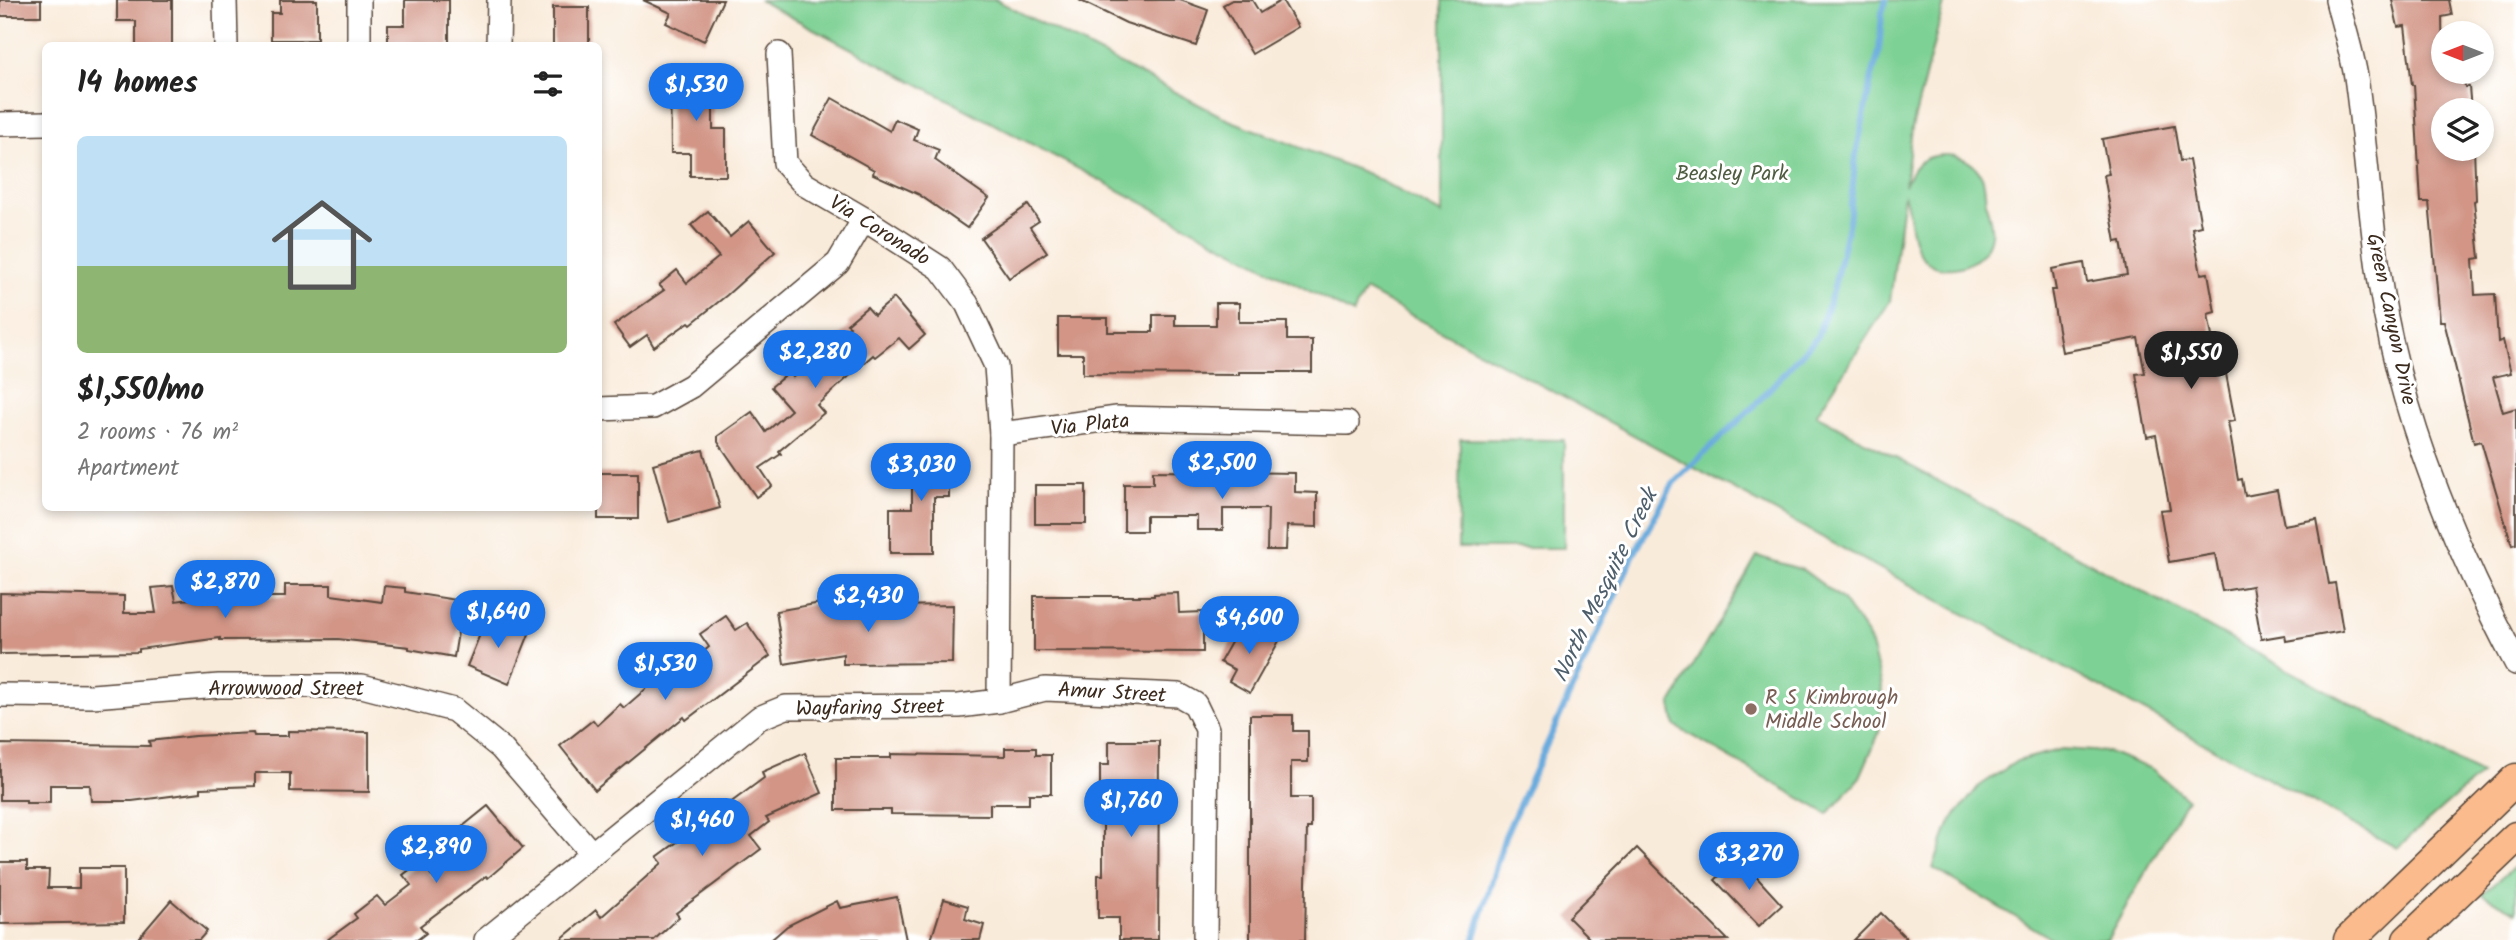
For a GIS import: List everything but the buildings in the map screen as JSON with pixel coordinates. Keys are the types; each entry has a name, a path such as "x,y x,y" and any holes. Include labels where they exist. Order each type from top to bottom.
{"main road":[{"path":"2349,940 2516,779"},
{"path":"2408,940 2516,837"}],"street":[{"path":"225,0 226,42"},
{"path":"359,0 359,42"},
{"path":"498,42 499,0"},
{"name":"Green Canyon Drive","path":"2337,0 2356,75 2365,175 2381,291 2403,391 2470,570 2516,663"},
{"name":"Via Coronado","path":"779,54 785,163 804,184 940,268 967,304 996,366 1001,434 999,701"},
{"path":"0,124 42,123"},
{"path":"602,409 653,407 691,386 838,263 864,219"},
{"name":"Via Plata","path":"1001,434 1117,418 1348,423"},
{"name":"Arrowwood Street","path":"0,695 92,696 219,685 362,685 454,710 500,748 592,854"},
{"name":"Amur Street","path":"999,701 1045,689 1179,695 1195,704 1207,729 1205,940"},
{"name":"Wayfaring Street","path":"486,940 759,718 786,707 959,706 999,701"}],"green space":[{"name":"Beasley Park","path":"759,0 996,0 1229,120 1368,174 1442,214 1442,0 1945,0 1912,128 1905,186 1914,168 1930,157 1950,155 1969,162 1983,180 1991,227 1989,242 1978,258 1961,267 1939,267 1928,262 1915,243 1904,194 1890,301 1816,415 2481,774 2397,848 1365,290 1353,314"},
{"path":"1460,439 1564,440 1564,548 1458,548"},
{"path":"1757,556 1803,570 1842,599 1869,638 1882,685 1879,733 1860,777 1828,814 1675,726 1671,704"},
{"path":"2062,749 2108,752 2152,769 2187,799 2107,940 2054,940 1933,868 1949,824 1978,787 2017,761"},
{"path":"2516,866 2516,912 2481,894"}],"waterway":[{"name":"North Mesquite Creek","path":"1474,940 1505,836 1633,556 1674,482 1752,408 1817,337 1833,291 1849,221 1856,155 1879,52 1882,13 1886,0"}],"place":[{"name":"R S Kimbrough Middle School","path":"1751,709"}]}
